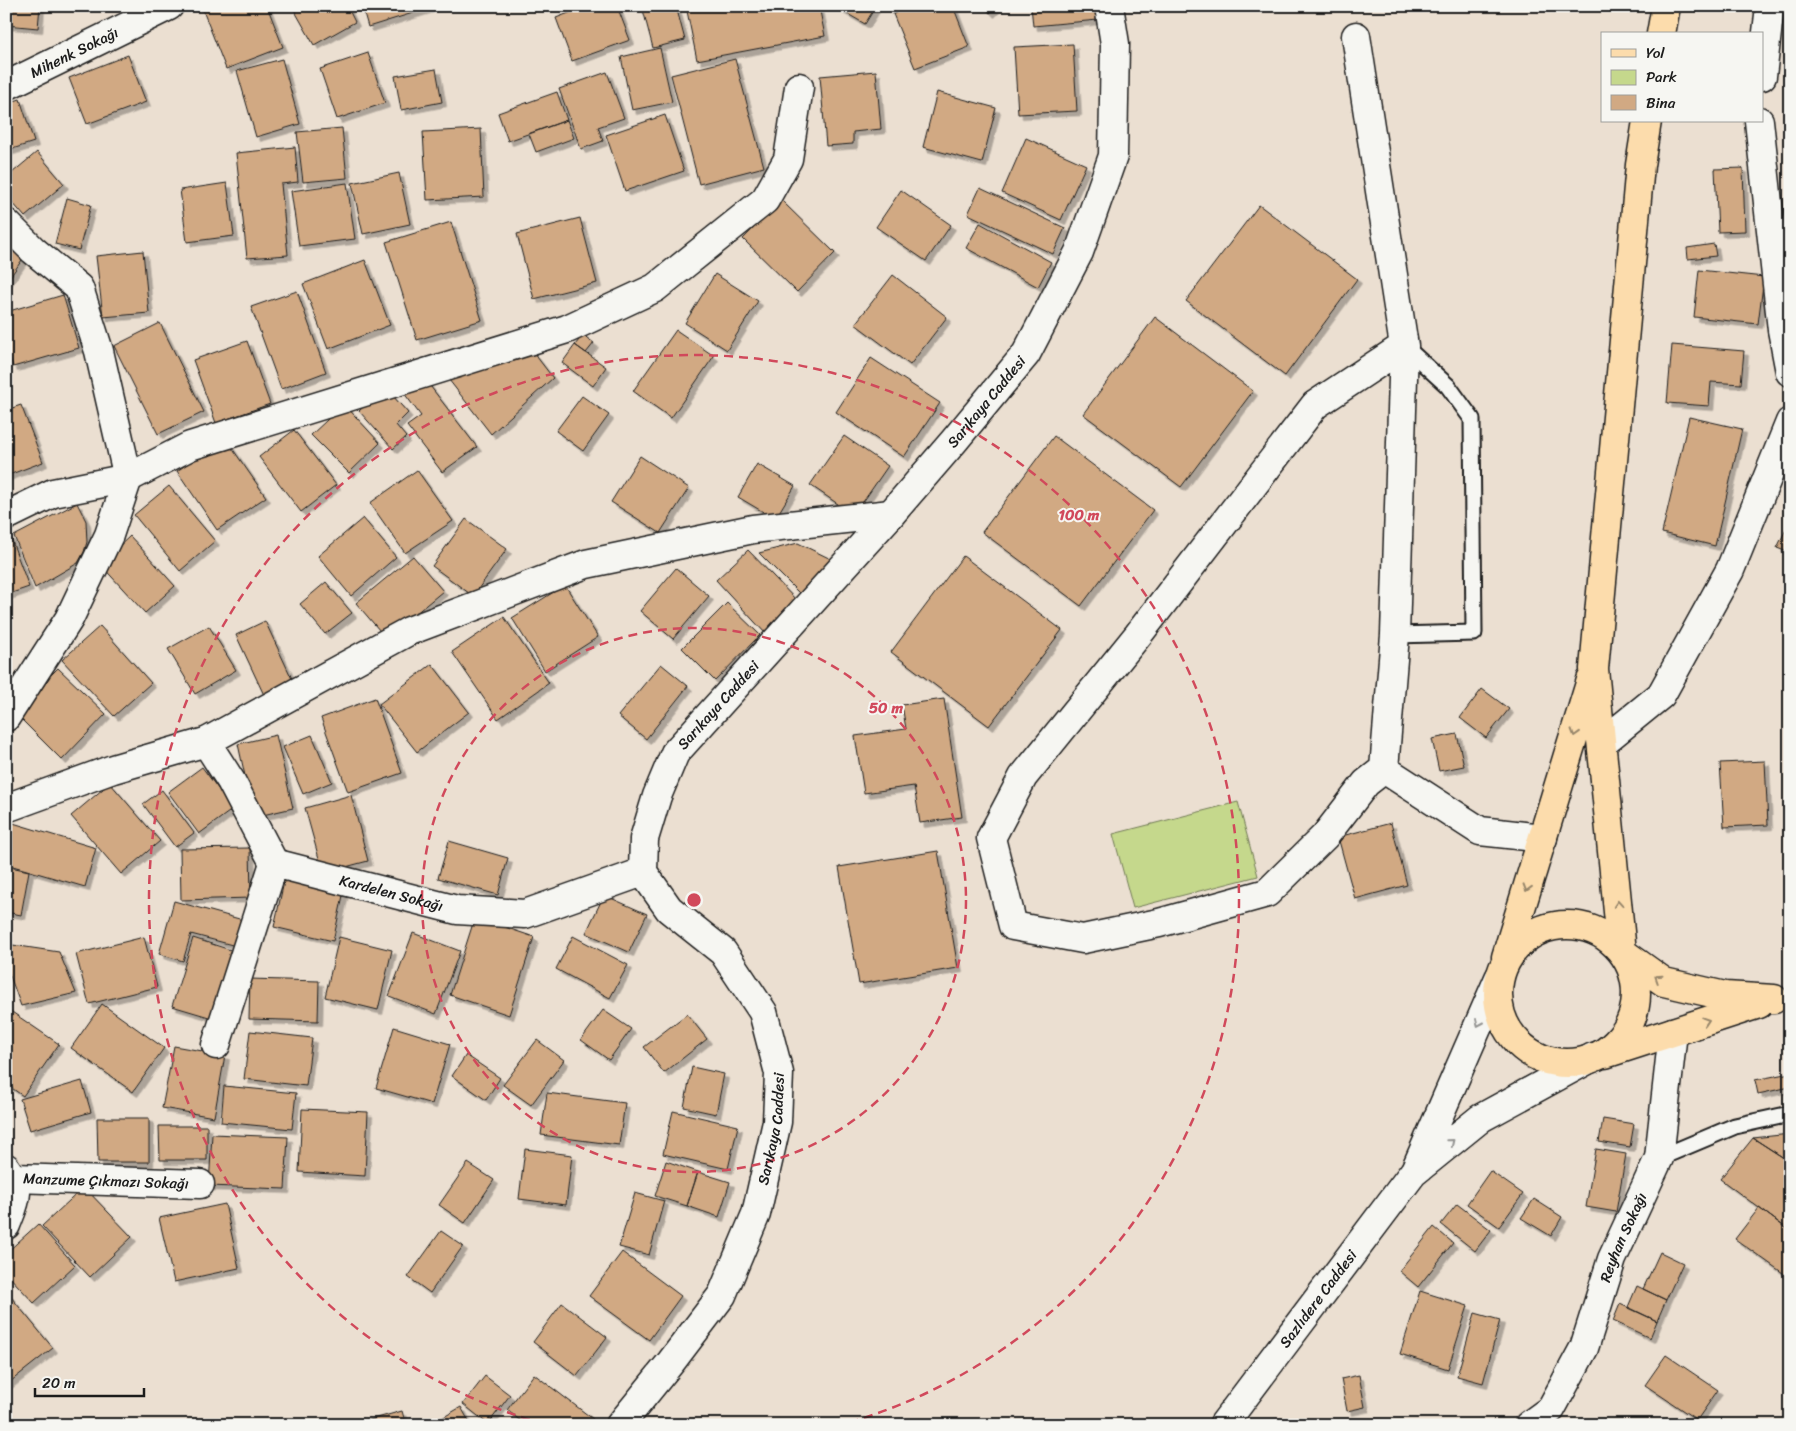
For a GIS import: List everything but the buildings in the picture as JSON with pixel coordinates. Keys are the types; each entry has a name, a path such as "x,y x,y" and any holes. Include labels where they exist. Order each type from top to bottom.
{"main road":[{"path":"1661,32 1666,6"},
{"path":"1647,122 1640,165 1594,669 1622,952 1664,982 1725,996 1782,997"},
{"path":"1499,978 1594,669"},
{"name":"Sazlıdere Caddesi","path":"1564,924 1586,927 1606,936 1622,952 1632,971 1636,992 1634,1012 1625,1031 1611,1047 1593,1058 1572,1063 1551,1061 1531,1053 1515,1039 1503,1021 1498,1000 1499,978 1508,958 1522,940 1542,929 1564,924"},
{"path":"1593,1058 1782,997"}],"street":[{"name":"Mihenk Sokağı","path":"6,86 169,6"},
{"name":"Sarıkaya Caddesi","path":"620,1425 672,1362 722,1295 756,1214 777,1122 779,1073 763,1012 723,952 669,909 643,872 644,838 656,796 675,753 891,514 1026,354 1079,252 1113,156 1116,44 1109,6"},
{"path":"1764,58 1770,6"},
{"path":"1356,36 1404,346 1394,635 1384,769 1366,783 1324,836 1267,893 1159,923 1083,939 1013,926 991,838 1023,777 1144,627 1315,405 1404,346"},
{"path":"6,516 53,493 128,478 190,446 567,329 655,288 765,200 788,159 800,87"},
{"path":"1759,122 1782,330 1790,372"},
{"path":"6,223 34,250 79,288 99,351 128,478 109,535 69,618 6,717"},
{"path":"1602,743 1661,695 1730,570 1790,422"},
{"path":"6,808 114,769 206,742 409,631 586,564 752,529 891,514"},
{"path":"206,742 231,781 274,864 216,1045"},
{"path":"1384,769 1480,831 1542,838"},
{"name":"Kardelen Sokağı","path":"274,864 457,910 525,914 643,872"},
{"name":"Sazlıdere Caddesi","path":"1413,1174 1499,978"},
{"name":"Reyhan Sokağı","path":"1530,1425 1555,1417 1584,1348 1612,1259 1659,1158 1673,1032"},
{"name":"Sazlıdere Caddesi","path":"1224,1425 1413,1174 1480,1118 1593,1058"},
{"path":"6,1225 17,1198 10,1173"},
{"name":"Manzume Çıkmazı Sokağı","path":"10,1173 200,1184"}],"lane":[{"path":"1394,635 1474,633 1472,419 1448,386 1404,346"},
{"path":"1659,1158 1735,1126 1790,1114"}],"green space":[{"path":"1238,802 1258,876 1133,908 1113,834"}]}
